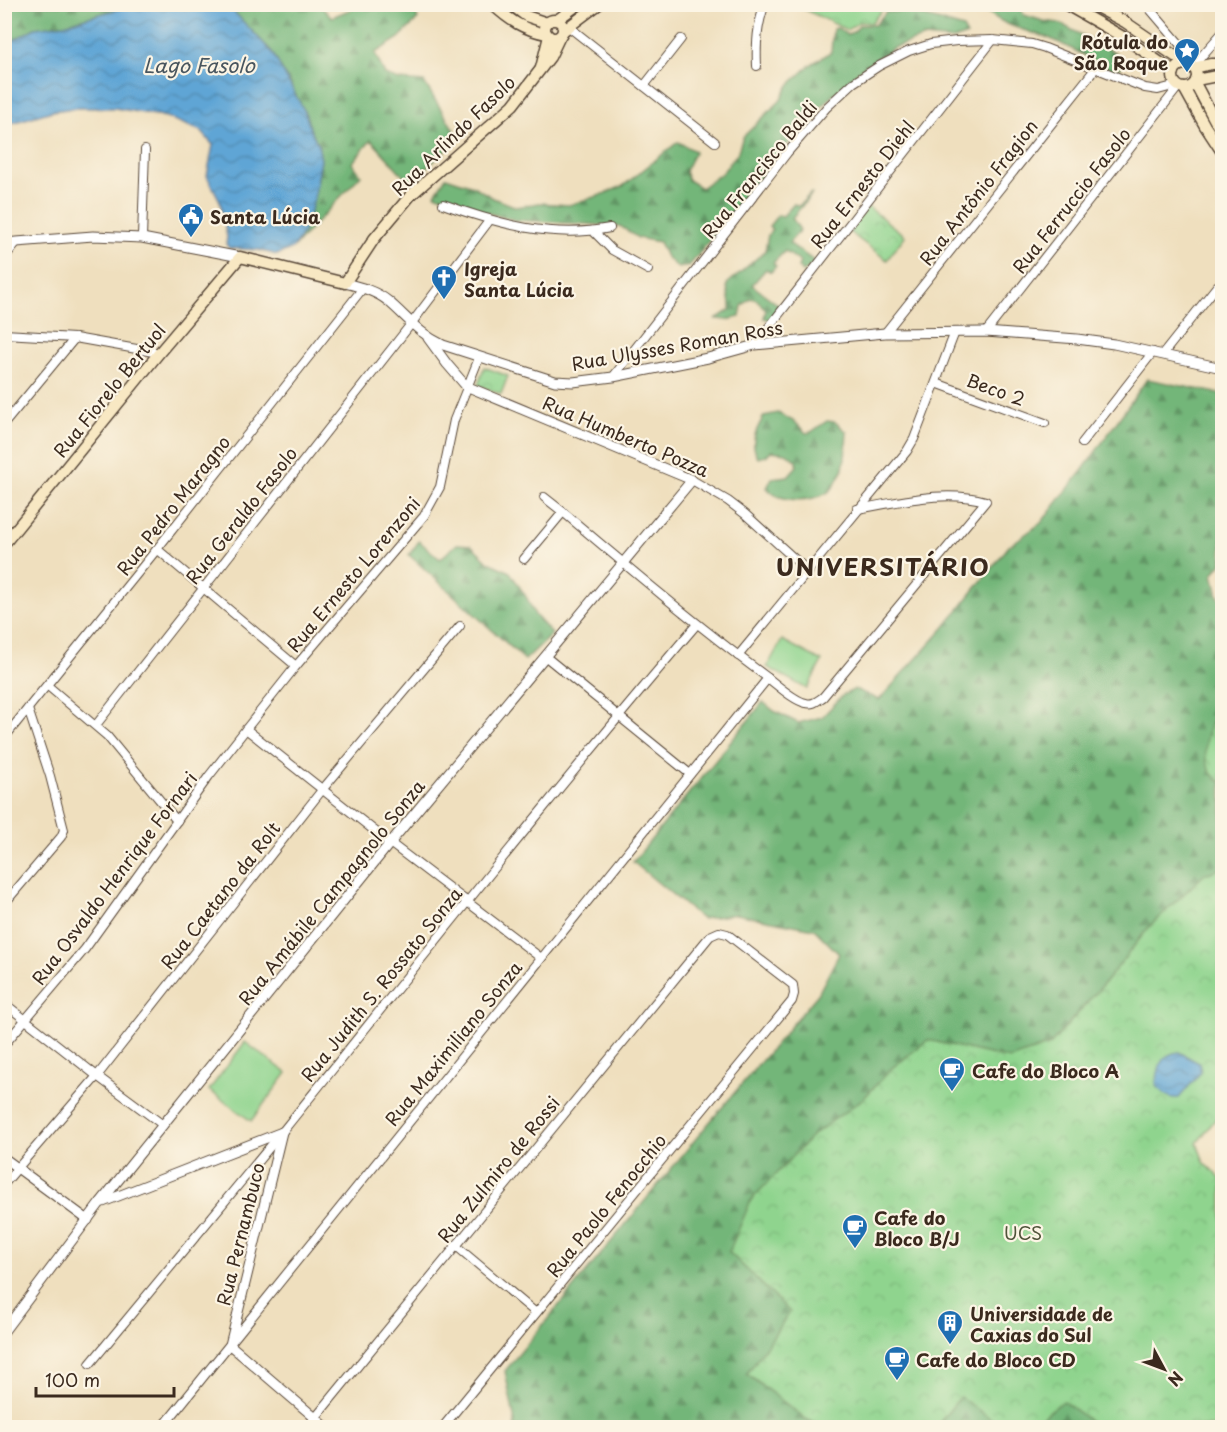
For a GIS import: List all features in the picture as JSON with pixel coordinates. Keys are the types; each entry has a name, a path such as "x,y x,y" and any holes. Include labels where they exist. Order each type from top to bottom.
{"main road":[{"path":"492,4 517,24 533,32 556,30 599,4"},
{"path":"510,4 526,16 556,30"},
{"path":"556,30 579,4"},
{"path":"1065,4 1124,37 1174,72"},
{"path":"1091,4 1125,22 1191,66 1197,73 1196,81 1222,134"},
{"name":"Rua Arlindo Fasolo","path":"345,283 374,239 410,196 501,116 530,85 554,51 556,30"},
{"path":"1222,64 1179,66 1174,72 1174,79 1222,152"},
{"path":"1180,86 1191,86 1196,81 1222,75"},
{"path":"240,257 345,283"},
{"name":"Rua Fiorelo Bertuol","path":"4,544 240,257"}],"street":[{"path":"757,66 756,41 759,20 765,4"},
{"path":"1148,4 1184,49 1191,66 1222,33"},
{"path":"556,30 644,86 715,142"},
{"path":"644,86 681,39"},
{"name":"Rua Francisco Baldi","path":"613,377 787,153 853,83 889,61 931,44 957,40 993,40 1032,44 1152,90 1180,86"},
{"name":"Rua Ernesto Diehl","path":"755,345 993,40"},
{"name":"Rua Antônio Fragion","path":"885,333 1095,69"},
{"name":"Rua Ferruccio Fasolo","path":"986,332 1180,86"},
{"path":"142,238 145,150"},
{"path":"443,204 489,221 529,229 564,232 610,228"},
{"name":"Rua Geraldo Fasolo","path":"96,725 411,324 489,221"},
{"path":"593,231 612,250 648,270"},
{"path":"4,243 93,236 142,238 240,257"},
{"path":"4,258 16,243"},
{"path":"345,283 363,288 388,302 428,338"},
{"path":"1163,354 1217,286"},
{"name":"Rua Pedro Maragno","path":"4,738 48,686 363,288"},
{"path":"738,656 907,451 914,439 956,332"},
{"name":"Rua Ulysses Roman Ross","path":"428,338 479,358 555,381 591,381 708,358 755,345 885,333 986,332 1077,339 1163,354 1222,368"},
{"path":"4,334 75,338 159,353"},
{"path":"4,424 75,338"},
{"name":"Rua Humberto Pozza","path":"428,338 466,386 692,480 745,514 809,572"},
{"path":"1082,443 1153,352"},
{"name":"Rua Ernesto Lorenzoni","path":"246,729 296,666 424,516 433,502 440,487 454,420 479,358"},
{"name":"Beco 2","path":"936,383 1045,423"},
{"name":"Rua Amábile Campagnolo Sonza","path":"4,1331 100,1203 390,843 692,480"},
{"path":"544,497 697,624 804,703 814,703 823,698 986,501 967,496 941,495 857,509"},
{"path":"524,559 563,512"},
{"path":"157,549 296,666"},
{"name":"Rua Judith S. Rossato Sonza","path":"90,1364 282,1132 466,901 697,624"},
{"name":"Rua Caetano da Rolt","path":"4,1184 97,1076 322,790 460,626"},
{"path":"546,657 690,774"},
{"name":"Rua Maximiliano Sonza","path":"162,1428 768,678"},
{"path":"48,686 96,725 177,821"},
{"path":"4,904 61,837 64,830 28,709"},
{"path":"246,729 541,958"},
{"name":"Rua Osvaldo Henrique Fornari","path":"4,1045 85,949 246,729"},
{"name":"Rua Paolo Fenocchio","path":"442,1428 792,1001 793,985 727,934 715,932"},
{"name":"Rua Zulmiro de Rossi","path":"307,1428 455,1245 715,932"},
{"path":"4,1002 97,1076 164,1125"},
{"path":"100,1203 282,1132"},
{"name":"Rua Pernambuco","path":"230,1345 282,1132"},
{"path":"4,1158 88,1220"},
{"path":"455,1245 536,1313"},
{"path":"230,1345 327,1428"}],"green space":[{"path":"4,5 133,5 64,24 35,28 5,45"},
{"path":"221,5 319,5 332,17 361,5 413,5 418,19 399,38 375,53 385,75 399,80 424,82 459,138 410,183 371,140 352,163 361,175 293,248 303,233 314,200 321,160 318,144 305,112 272,52 234,12"},
{"path":"795,5 969,5 925,13 905,7 883,9 871,23 859,22 847,30"},
{"path":"981,5 1018,5 1024,15 1059,23 1116,53 1121,60 1122,67 1113,70 1051,39 1004,23"},
{"path":"907,11 963,28 967,35 953,40 925,37 893,48 862,68 809,118 689,266 678,268 666,257 659,242 638,238 620,226 515,220 473,209 435,194 446,177 473,186 493,198 517,207 539,203 569,205 623,186 678,142 695,151 685,171 688,180 701,188 722,173 737,154 743,137 780,101 789,85 810,65 831,52 833,29 838,28 847,35 855,31 859,25 875,25 886,12"},
{"path":"811,193 792,218 800,230 789,243 814,261 813,265 803,272 798,267 800,262 785,251 773,263 776,266 771,272 766,269 752,285 781,307 771,320 764,318 766,310 757,300 751,298 742,306 740,317 727,320 716,319 730,310 727,284 765,251 768,235 772,230 769,226 778,215 782,217 794,204 799,206"},
{"path":"867,206 905,236 887,260 848,231"},
{"path":"484,367 508,376 501,394 478,385"},
{"path":"1147,379 1222,394 1222,563 1213,574 1218,596 1222,602 1222,700 1210,726 1211,773 1222,783 1222,868 1205,875 1150,926 1108,979 1050,1045 1010,1059 928,1040 892,1068 864,1098 813,1135 729,1252 790,1312 747,1374 806,1419 824,1427 514,1427 505,1371 818,994 839,954 814,929 736,914 702,919 633,862 763,702 774,711 798,723 822,717 843,695 855,689 879,700 944,628 1009,546 1041,523 1082,471"},
{"path":"778,413 795,422 806,433 827,421 835,422 847,432 843,469 832,489 826,494 799,500 781,497 767,488 772,478 788,476 797,466 797,461 786,453 771,451 766,456 758,458 755,452 754,441 758,426 764,416"},
{"path":"419,541 440,559 457,544 471,545 489,562 510,572 535,615 552,634 525,660 409,555"},
{"path":"782,640 822,661 807,689 767,667"},
{"path":"1222,700 1222,783 1211,773 1207,765 1206,746 1210,726"},
{"name":"UCS","path":"1222,868 1222,1111 1197,1143 1204,1162 1222,1180 1222,1427 1098,1427 1063,1401 1029,1427 1003,1427 960,1397 936,1427 824,1427 806,1419 747,1374 790,1312 729,1252 751,1200 813,1135 864,1098 892,1068 928,1040 1010,1059 1050,1045 1108,979 1150,926 1205,874"},
{"path":"245,1042 287,1073 251,1121 209,1090"},
{"path":"960,1396 1003,1427 936,1428"},
{"path":"1063,1401 1098,1427 1029,1428"}],"water":[{"name":"Lago Fasolo","path":"133,5 221,5 234,12 272,52 305,112 318,144 321,160 314,200 303,233 293,248 277,255 259,250 229,248 226,244 227,237 220,201 207,176 213,145 201,131 166,117 115,108 75,108 52,111 5,125 5,45 35,28 64,24"},
{"path":"1179,1052 1199,1063 1201,1072 1179,1098 1172,1098 1156,1085 1161,1063 1167,1056"}],"place":[{"name":"Rótula do São Roque","path":"1187,74"},
{"name":"Santa Lúcia","path":"191,239"},
{"name":"Igreja Santa Lúcia","path":"444,301"},
{"name":"Cafe do Bloco A","path":"952,1093"},
{"name":"Cafe do Bloco B/J","path":"855,1250"},
{"name":"Universidade de Caxias do Sul","path":"950,1346"},
{"name":"Cafe do Bloco CD","path":"897,1382"}],"district":[{"name":"UNIVERSITÁRIO","path":"883,566"}]}
